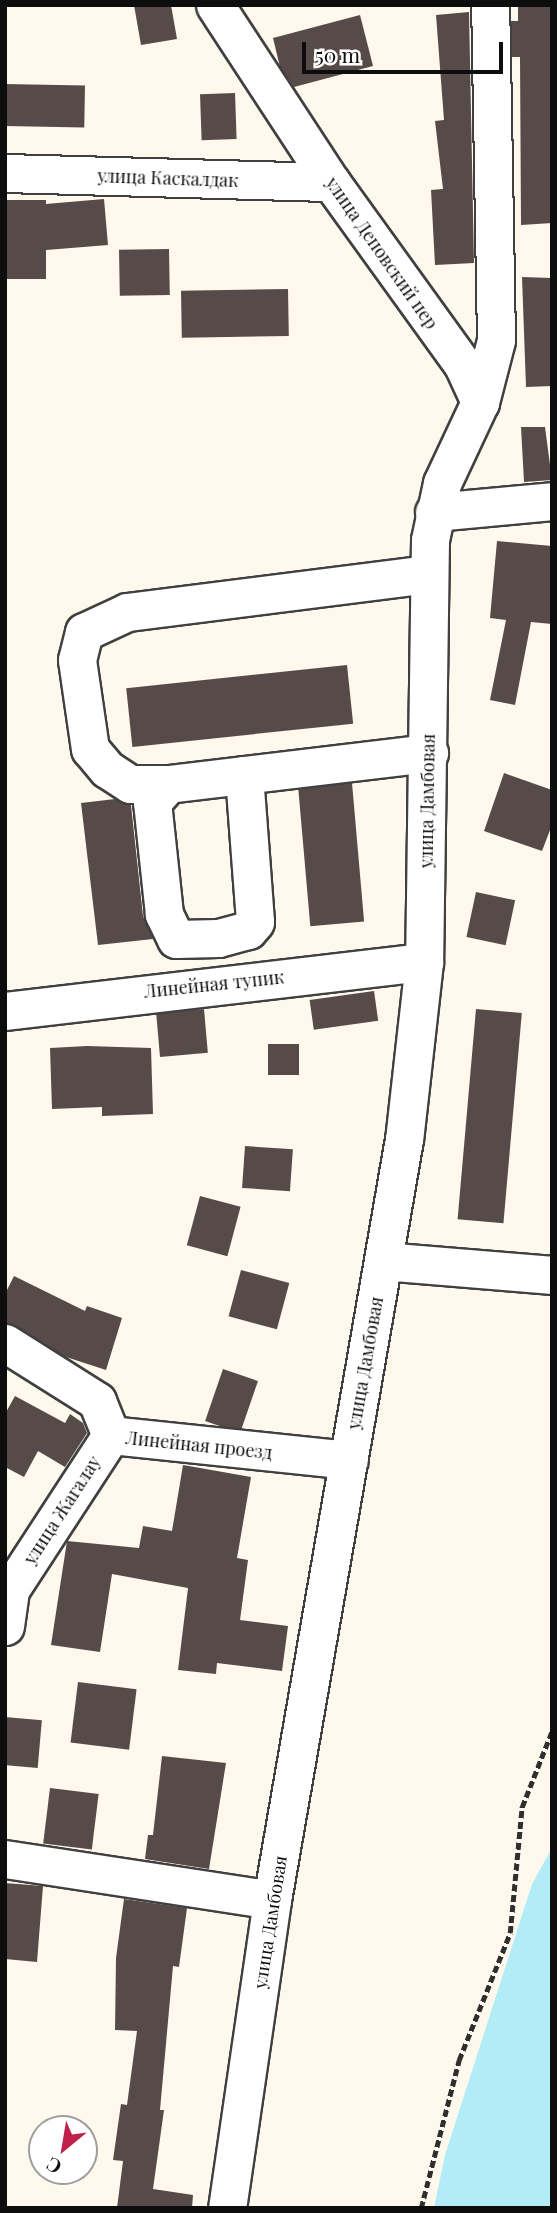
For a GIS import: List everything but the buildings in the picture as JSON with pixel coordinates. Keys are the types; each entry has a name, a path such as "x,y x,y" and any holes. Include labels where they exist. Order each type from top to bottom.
{"street":[{"name":"улица Деповский пер","path":"215,5 331,182 463,365 480,402"},
{"path":"490,5 496,340 480,402 455,451 434,512 552,501"},
{"name":"улица Каскалдак","path":"5,173 331,182"},
{"name":"улица Дамбовая","path":"227,2208 272,1899 404,1139 424,962 429,753 429,574 434,512"},
{"path":"429,574 127,612 84,632 77,660 90,749 107,769 130,784 168,784 429,753"},
{"path":"168,784 152,802 164,914 176,939 207,939 248,930 255,922 244,775"},
{"name":"Линейная тупик","path":"5,1011 424,962"},
{"path":"383,1261 552,1275"},
{"name":"Линейная проезд","path":"5,1343 97,1401 111,1435 349,1460"},
{"name":"улица Жагалау","path":"5,1626 10,1590 111,1435"},
{"path":"5,1859 272,1899"}],"path":[{"path":"421,2208 459,2060 510,1933 522,1807 552,1731"}],"water":[{"path":"552,1848 552,2208 434,2208 445,2155 532,1884"}]}
